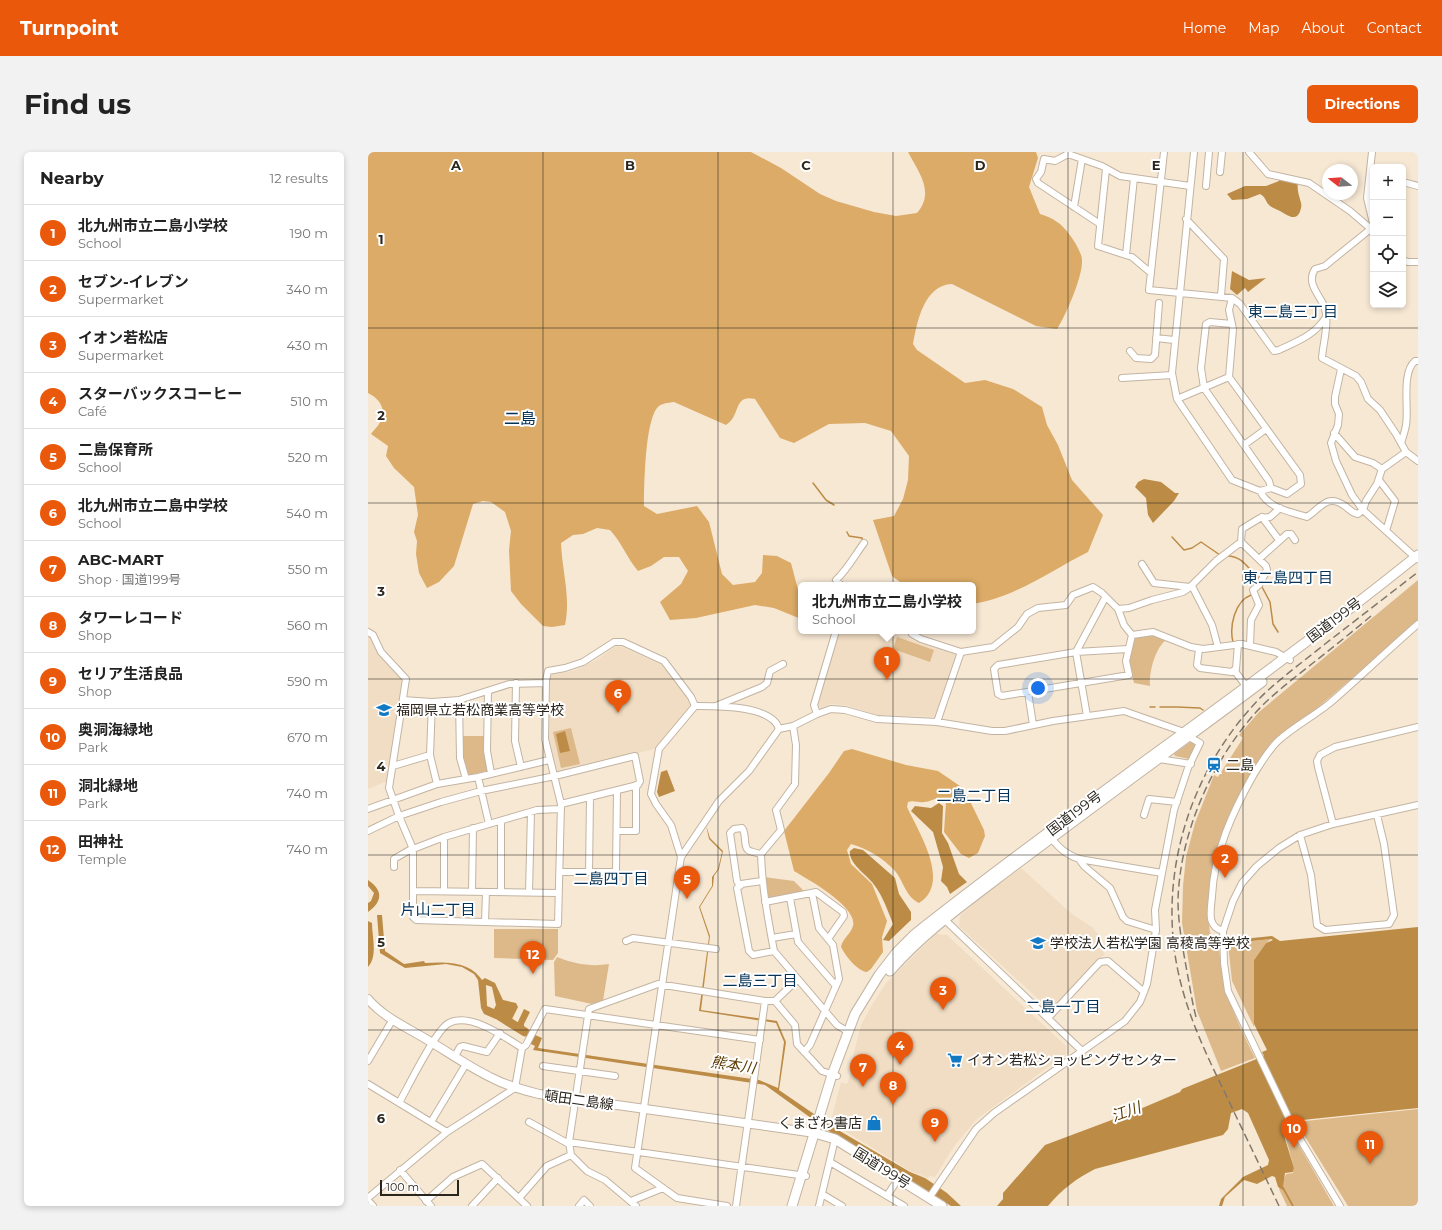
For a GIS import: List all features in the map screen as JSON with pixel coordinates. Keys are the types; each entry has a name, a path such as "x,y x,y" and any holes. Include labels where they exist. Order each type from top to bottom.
{"highway":[{"name":"国道199号","path":"835,1076 860,1017 882,980 942,917 1288,659 1417,559"},
{"name":"国道199号","path":"942,1206 835,1139 820,1125 847,1031 865,996 896,953 915,934 942,917 1159,759 1186,734 1246,686 1288,659"},
{"path":"797,1206 804,1176 820,1125"},
{"path":"792,1206 804,1176"}],"main road":[{"name":"頓田二島線","path":"370,1003 466,1064 493,1079 515,1088 538,1094 746,1124 820,1125"},
{"path":"368,1202 372,1206"}],"street":[{"path":"1164,152 1149,290 1232,298 1240,304 1274,350 1279,350 1306,337 1319,328 1326,317"},
{"path":"1194,152 1178,292 1172,375 1177,399 1232,480 1260,491 1268,503 1307,517 1322,504 1328,501 1336,501 1358,514 1363,510 1382,469 1406,452"},
{"path":"1206,186 1209,152"},
{"path":"1220,172 1222,152"},
{"path":"1249,152 1268,174 1309,183 1370,225"},
{"path":"1371,164 1372,152"},
{"path":"1100,224 1038,183 1036,179 1041,172 1044,159 1055,161 1068,154 1102,166 1120,176 1190,186"},
{"path":"1074,207 1082,159"},
{"path":"1106,169 1098,246 1132,257 1151,273"},
{"path":"1126,255 1134,178"},
{"path":"1370,180 1367,198 1370,215"},
{"path":"1406,183 1418,186"},
{"path":"1186,219 1224,259 1221,296"},
{"path":"1370,228 1332,261 1325,266 1315,269 1312,273 1314,287 1324,306 1326,317 1322,358 1356,376 1361,382 1368,399 1380,410 1406,452 1418,460"},
{"path":"1406,261 1418,262"},
{"path":"1232,298 1229,310 1232,324 1229,377 1300,476 1301,484 1287,494 1271,488 1260,491"},
{"path":"1130,351 1136,358 1151,359 1155,355 1159,303"},
{"path":"1232,324 1210,322 1206,324 1200,368 1204,388 1269,482 1271,488"},
{"path":"1156,338 1174,340"},
{"path":"1401,443 1406,426 1406,395 1410,367 1415,361 1418,361"},
{"path":"1341,369 1335,397 1335,404 1339,414 1338,425 1331,443 1336,460 1352,494 1363,510 1417,559"},
{"path":"1122,378 1172,375"},
{"path":"1177,399 1229,377"},
{"path":"1244,445 1266,429"},
{"path":"1334,433 1355,457 1373,463 1382,469"},
{"path":"1378,480 1396,501 1386,531"},
{"path":"1118,609 1129,608 1158,598 1178,594 1191,586 1216,561 1241,542 1242,529 1250,522 1262,517 1270,517 1280,508"},
{"path":"1262,517 1279,540"},
{"path":"1259,559 1287,534 1291,534 1295,540"},
{"path":"1241,542 1259,559 1267,570 1259,585 1253,590 1259,605 1251,620 1250,645"},
{"path":"838,582 836,580 843,574 852,557 864,543"},
{"path":"1142,564 1154,583 1191,586"},
{"path":"1191,586 1212,625 1218,647"},
{"path":"912,634 921,639 961,652 993,647 999,644 1018,627 1027,614 1038,608 1066,605 1073,595 1093,587 1102,593 1105,598 1118,609 1124,626 1132,635"},
{"path":"1087,716 1076,652 1105,598"},
{"path":"1223,931 1215,929 1211,918 1212,894 1217,865 1231,817 1264,758 1279,741 1330,703 1418,624"},
{"path":"368,632 374,636 381,652 406,679 389,788 413,848 413,917 416,920 558,924 561,807 555,776 549,760 545,739 546,683 548,671 565,668 583,662 618,641 664,661 691,697 695,706"},
{"path":"1132,635 1153,632 1191,647 1199,648 1238,644 1250,645 1276,652 1288,659"},
{"path":"817,714 814,705 835,634"},
{"path":"1128,649 1076,652 998,666 994,669 998,694 1002,696 1129,675 1126,661 1132,635"},
{"path":"1234,670 1236,669 1238,644"},
{"path":"1199,648 1197,665 1200,668 1234,670 1246,686"},
{"path":"937,722 961,652"},
{"path":"716,706 762,687 767,683 770,671 783,664"},
{"path":"403,700 432,702 459,700 516,683 546,683"},
{"path":"516,683 515,741 521,766"},
{"path":"488,691 487,751 491,773"},
{"path":"1028,692 1033,725"},
{"path":"459,700 460,758 466,779"},
{"path":"432,702 430,755 437,784"},
{"path":"727,1206 678,1198 635,1168 680,857 671,825 656,804 651,794 659,749 687,713 695,706 716,706 749,710 769,717 777,723 779,729"},
{"path":"680,857 719,801 749,771 779,729 793,726 831,709 845,710 877,719 937,722 992,731 1005,731 1033,725 1124,711 1186,734 1200,743 1190,764 1177,802 1162,872 1156,910 1156,930 1147,984 1140,1002 1125,1021 994,1113 976,1129 929,1198"},
{"path":"793,726 796,745 795,784 776,810 781,830 761,854 762,881 765,902 774,951 837,1025 847,1031"},
{"path":"1333,824 1318,767 1317,761 1320,755 1335,747 1418,727"},
{"path":"392,766 430,755"},
{"path":"368,831 399,816 441,802 481,791 555,776 635,756 640,781 636,785 561,807 531,812 444,837 413,848 394,859 394,867"},
{"path":"1159,759 1190,764"},
{"path":"368,809 437,784 478,777 549,760"},
{"path":"478,777 490,824"},
{"path":"617,831 636,831 636,785"},
{"path":"560,872 613,872 616,870 617,791"},
{"path":"589,872 590,798"},
{"path":"1144,815 1149,799 1177,802"},
{"path":"1340,1206 1294,1129 1228,991 1224,963 1223,931 1233,902 1248,876 1267,857 1300,835 1333,824 1418,805"},
{"path":"529,892 531,812"},
{"path":"1300,835 1311,875 1317,925 1325,930 1388,924 1394,915 1384,844 1377,815"},
{"path":"500,892 501,821"},
{"path":"472,891 473,828"},
{"path":"740,886 737,881 730,833 734,829 742,828 744,830 748,850 761,854"},
{"path":"444,837 444,891"},
{"path":"1051,838 1062,851 1078,859 1162,872"},
{"path":"1078,859 1110,888 1123,917 1127,921 1156,930"},
{"path":"762,881 737,888 749,951 753,955 774,951"},
{"path":"414,891 558,893"},
{"path":"485,922 486,892"},
{"path":"765,902 816,892 843,912 844,916 828,939"},
{"path":"804,1052 810,1045 839,979 833,945 819,928 812,893"},
{"path":"790,898 798,942 836,986"},
{"path":"942,917 1082,1051"},
{"path":"772,938 796,934"},
{"path":"626,940 633,938 716,949"},
{"path":"1048,1018 1100,962 1108,961 1144,992"},
{"path":"636,1206 605,1180 588,1171 571,1155 569,1143 589,1009 658,984 765,1001 775,1001 798,979"},
{"path":"736,1206 746,1124 765,1001"},
{"path":"775,1001 795,1025 797,1044 822,1072 835,1076"},
{"path":"368,1198 447,1132 515,1088 522,1048 526,1045 545,1009 760,1040"},
{"path":"368,1061 393,1019"},
{"path":"399,1103 443,1028 455,1021 476,1024 500,1033 522,1048"},
{"path":"454,1056 463,1046 487,1052 500,1033"},
{"path":"431,1122 466,1064"},
{"path":"543,1066 615,1076"},
{"path":"368,1084 447,1132"},
{"path":"529,1122 569,1143 804,1176"},
{"path":"819,1206 835,1139"},
{"path":"519,1198 547,1166 571,1155"},
{"path":"830,1162 904,1206"},
{"path":"400,1170 428,1204 453,1177 482,1164 527,1206"},
{"path":"472,1206 498,1178"},
{"path":"887,1196 898,1179"},
{"path":"631,1201 663,1188"},
{"path":"822,1194 842,1206"},
{"path":"676,1206 678,1198"},
{"path":"579,1206 584,1200 590,1206"}],"shaded area":[{"path":"368,152 751,152 781,168 820,194 836,201 874,212 896,216 917,213 925,198 923,182 908,152 1036,152 1038,158 1029,187 1040,214 1053,219 1064,228 1079,250 1082,260 1082,267 1077,285 1065,315 1057,329 1036,326 952,284 942,286 928,298 917,325 913,344 917,350 965,383 985,380 1013,389 1042,407 1047,425 1058,445 1072,480 1103,515 1088,552 1004,596 976,603 976,582 900,582 892,576 873,520 894,516 903,499 908,480 909,456 891,431 865,423 829,424 794,443 780,438 755,399 748,398 743,400 731,421 726,425 674,402 660,405 653,416 646,455 644,506 657,514 697,506 709,522 722,574 733,585 755,582 762,573 763,555 777,556 791,563 798,590 798,618 774,608 755,605 696,618 670,620 660,602 681,584 688,571 679,557 664,557 651,566 638,571 610,530 597,528 583,534 573,535 561,543 567,594 567,615 565,625 552,627 543,626 521,604 511,591 509,550 511,531 505,512 491,502 483,501 473,504 454,566 439,582 427,588 419,573 416,554 417,541 414,532 418,515 414,487 394,468 386,456 388,446 371,434 380,422 383,414 382,406 378,400 368,393"},
{"path":"1279,178 1298,182 1301,206 1298,216 1289,216 1272,207 1260,194 1247,199 1232,200 1227,194 1245,186 1266,186 1279,181"},
{"path":"1232,271 1249,280 1266,278 1248,292 1245,288 1237,295 1230,289"},
{"path":"1144,479 1161,482 1175,493 1179,493 1174,501 1153,523 1148,515 1146,498 1135,487 1138,482"},
{"path":"1418,580 1418,621 1299,724 1275,740 1255,767 1230,813 1221,840 1208,914 1210,933 1219,941 1222,973 1230,1002 1255,1058 1221,1071 1197,1011 1182,923 1183,886 1186,857 1195,823 1214,775 1218,777 1243,738 1239,735 1259,712"},
{"name":"福岡県立若松商業高等学校","path":"368,634 372,638 382,658 400,677 403,684 387,781 368,789"},
{"path":"838,634 894,634 958,655 937,717 877,715 845,705 831,704 821,708 818,706"},
{"path":"1150,634 1167,639 1156,654 1151,674 1150,686 1134,683 1129,662 1134,637"},
{"path":"897,637 934,650 930,662 893,649"},
{"path":"620,646 662,665 692,705 658,748 560,773 556,771 549,738 550,676 552,674 578,669 598,659 614,647"},
{"path":"571,728 580,764 561,768 553,732"},
{"path":"565,731 570,751 560,753 556,734"},
{"path":"462,736 485,736 487,771 469,775 466,773 462,756"},
{"path":"1192,741 1196,747 1189,759 1175,756 1174,754"},
{"path":"852,749 906,765 938,771 960,786 968,797 984,830 985,836 978,853 969,858 961,854 944,832 946,802 943,799 926,802 908,802 907,807 930,856 933,870 933,883 928,894 919,903 911,897 898,875 885,862 869,851 851,844 847,850 851,864 872,884 887,921 882,937 883,952 871,969 867,972 855,966 841,947 843,941 853,926 853,919 848,911 831,895 821,887 794,871 784,831 844,751"},
{"path":"667,770 675,791 659,797 657,792 661,772"},
{"path":"939,803 943,806 942,833 948,843 959,874 967,882 950,894 947,887 941,881 943,867 933,832 911,811 915,806 931,808"},
{"path":"706,825 710,838 723,851 719,869 714,876 713,886 700,907 710,936 701,1010 777,1021 786,1042 779,1090 833,1127 910,1172 925,1178 947,1193 961,1206 951,1206 898,1172 836,1136 765,1085 533,1050 535,1046 531,1044 531,1038 514,1030 524,1009 530,1012 524,1024 524,1030 542,1038 538,1048 759,1080 778,1088 784,1042 776,1023 699,1011 709,937 699,907 712,886 712,877 718,869 722,852 709,839"},
{"path":"854,848 863,850 895,878 899,894 911,912 911,920 889,941 883,940 893,924 878,890 852,861 850,851"},
{"name":"学校法人若松学園 高稜高等学校","path":"1021,868 1072,914 1092,927 1098,934 1099,947 1105,954 1050,1010 959,926 960,916 975,902"},
{"path":"764,877 794,881 805,892 770,898 767,897"},
{"path":"368,880 379,892 379,900 368,912 368,903 371,901 374,893 368,886"},
{"path":"377,915 382,915 385,951 404,964 424,961 425,963 449,963 464,966 471,969 482,980 485,978 495,983 503,1000 516,1003 518,1007 510,1023 507,1024 484,1014 481,1008 478,980 474,974 462,967 446,964 405,968 380,953","holes":["486,985 492,987 496,1005 494,1009 487,1006"]},
{"path":"368,921 372,923 374,952 371,963 368,967"},
{"path":"1418,927 1418,1108 1283,1122 1282,1129 1294,1168 1293,1172 1285,1173 1283,1186 1294,1206 1292,1206 1283,1190 1278,1187 1275,1177 1272,1176 1257,1184 1244,1180 1225,1197 1222,1206 1219,1206 1221,1199 1243,1177 1268,1165 1269,1160 1248,1113 1242,1109 1231,1113 1228,1129 1223,1135 1095,1169 1070,1185 1048,1206 997,1206 1003,1199 1003,1193 1045,1145 1133,1112 1180,1092 1182,1089 1264,1056 1262,1052 1267,1050 1254,1024 1254,960 1266,943 1273,940 1233,943 1233,940 1272,936 1280,941"},
{"path":"494,929 558,929 558,953 553,960 494,958"},
{"name":"イオン若松ショッピングセンター","path":"936,934 947,935 1066,1046 1066,1054 977,1119 955,1145 935,1177 930,1176 928,1178 910,1171 840,1128 833,1123 832,1117 841,1082 847,1084 851,1073 853,1056 861,1025 872,1005 886,983"},
{"path":"1271,939 1266,943 1254,960 1254,1027 1232,981 1228,944"},
{"path":"557,957 583,964 609,964 603,1001 592,1004 555,996 554,962"},
{"path":"1418,1109 1418,1206 1348,1206 1296,1122"},
{"path":"1286,1123 1334,1206 1287,1206 1279,1189 1286,1174 1293,1173 1294,1168 1283,1128"}],"waterway":[{"path":"813,483 826,500 834,505"},
{"path":"847,532 849,536 862,538 863,542"},
{"path":"1172,537 1184,550 1192,548 1201,542 1220,555"},
{"path":"1226,556 1232,556 1241,560 1260,579"},
{"path":"1261,585 1270,602 1273,624 1278,632"},
{"path":"1233,642 1232,629 1234,615 1237,608 1245,598 1251,595"},
{"path":"1150,707 1155,707"},
{"path":"1160,707 1176,707"},
{"path":"1177,707 1200,708 1203,710"},
{"name":"熊本川","path":"501,1017 525,1032"}],"railway":[{"path":"1279,1206 1206,1053 1181,984 1174,945 1172,905 1176,866 1184,827 1198,790 1216,755 1239,722 1266,692 1418,572"},
{"path":"1196,1017 1182,945 1178,900 1180,874 1185,849 1201,799 1226,752 1257,711 1284,686 1371,616"}],"place":[{"name":"北九州市立二島小学校","path":"887,680"},
{"name":"福岡県立若松商業高等学校","path":"384,710"},
{"name":"北九州市立二島中学校","path":"618,713"},
{"name":"二島","path":"1214,765"},
{"name":"セブン-イレブン","path":"1225,878"},
{"name":"二島保育所","path":"687,899"},
{"name":"学校法人若松学園 高稜高等学校","path":"1038,943"},
{"name":"田神社","path":"533,974"},
{"name":"イオン若松店","path":"943,1010"},
{"name":"イオン若松ショッピングセンター","path":"955,1060"},
{"name":"スターバックスコーヒー","path":"900,1065"},
{"name":"ABC-MART","path":"863,1087"},
{"name":"タワーレコード","path":"893,1105"},
{"name":"くまざわ書店","path":"874,1123"},
{"name":"セリア生活良品","path":"935,1142"},
{"name":"奥洞海緑地","path":"1294,1148"},
{"name":"洞北緑地","path":"1370,1164"}],"district":[{"name":"東二島三丁目","path":"1293,312"},
{"name":"二島","path":"520,418"},
{"name":"東二島四丁目","path":"1288,578"},
{"name":"二島二丁目","path":"974,796"},
{"name":"二島四丁目","path":"611,879"},
{"name":"片山二丁目","path":"438,910"},
{"name":"二島三丁目","path":"760,981"},
{"name":"二島一丁目","path":"1063,1007"}],"water label":[{"name":"江川","path":"1126,1112"}]}
